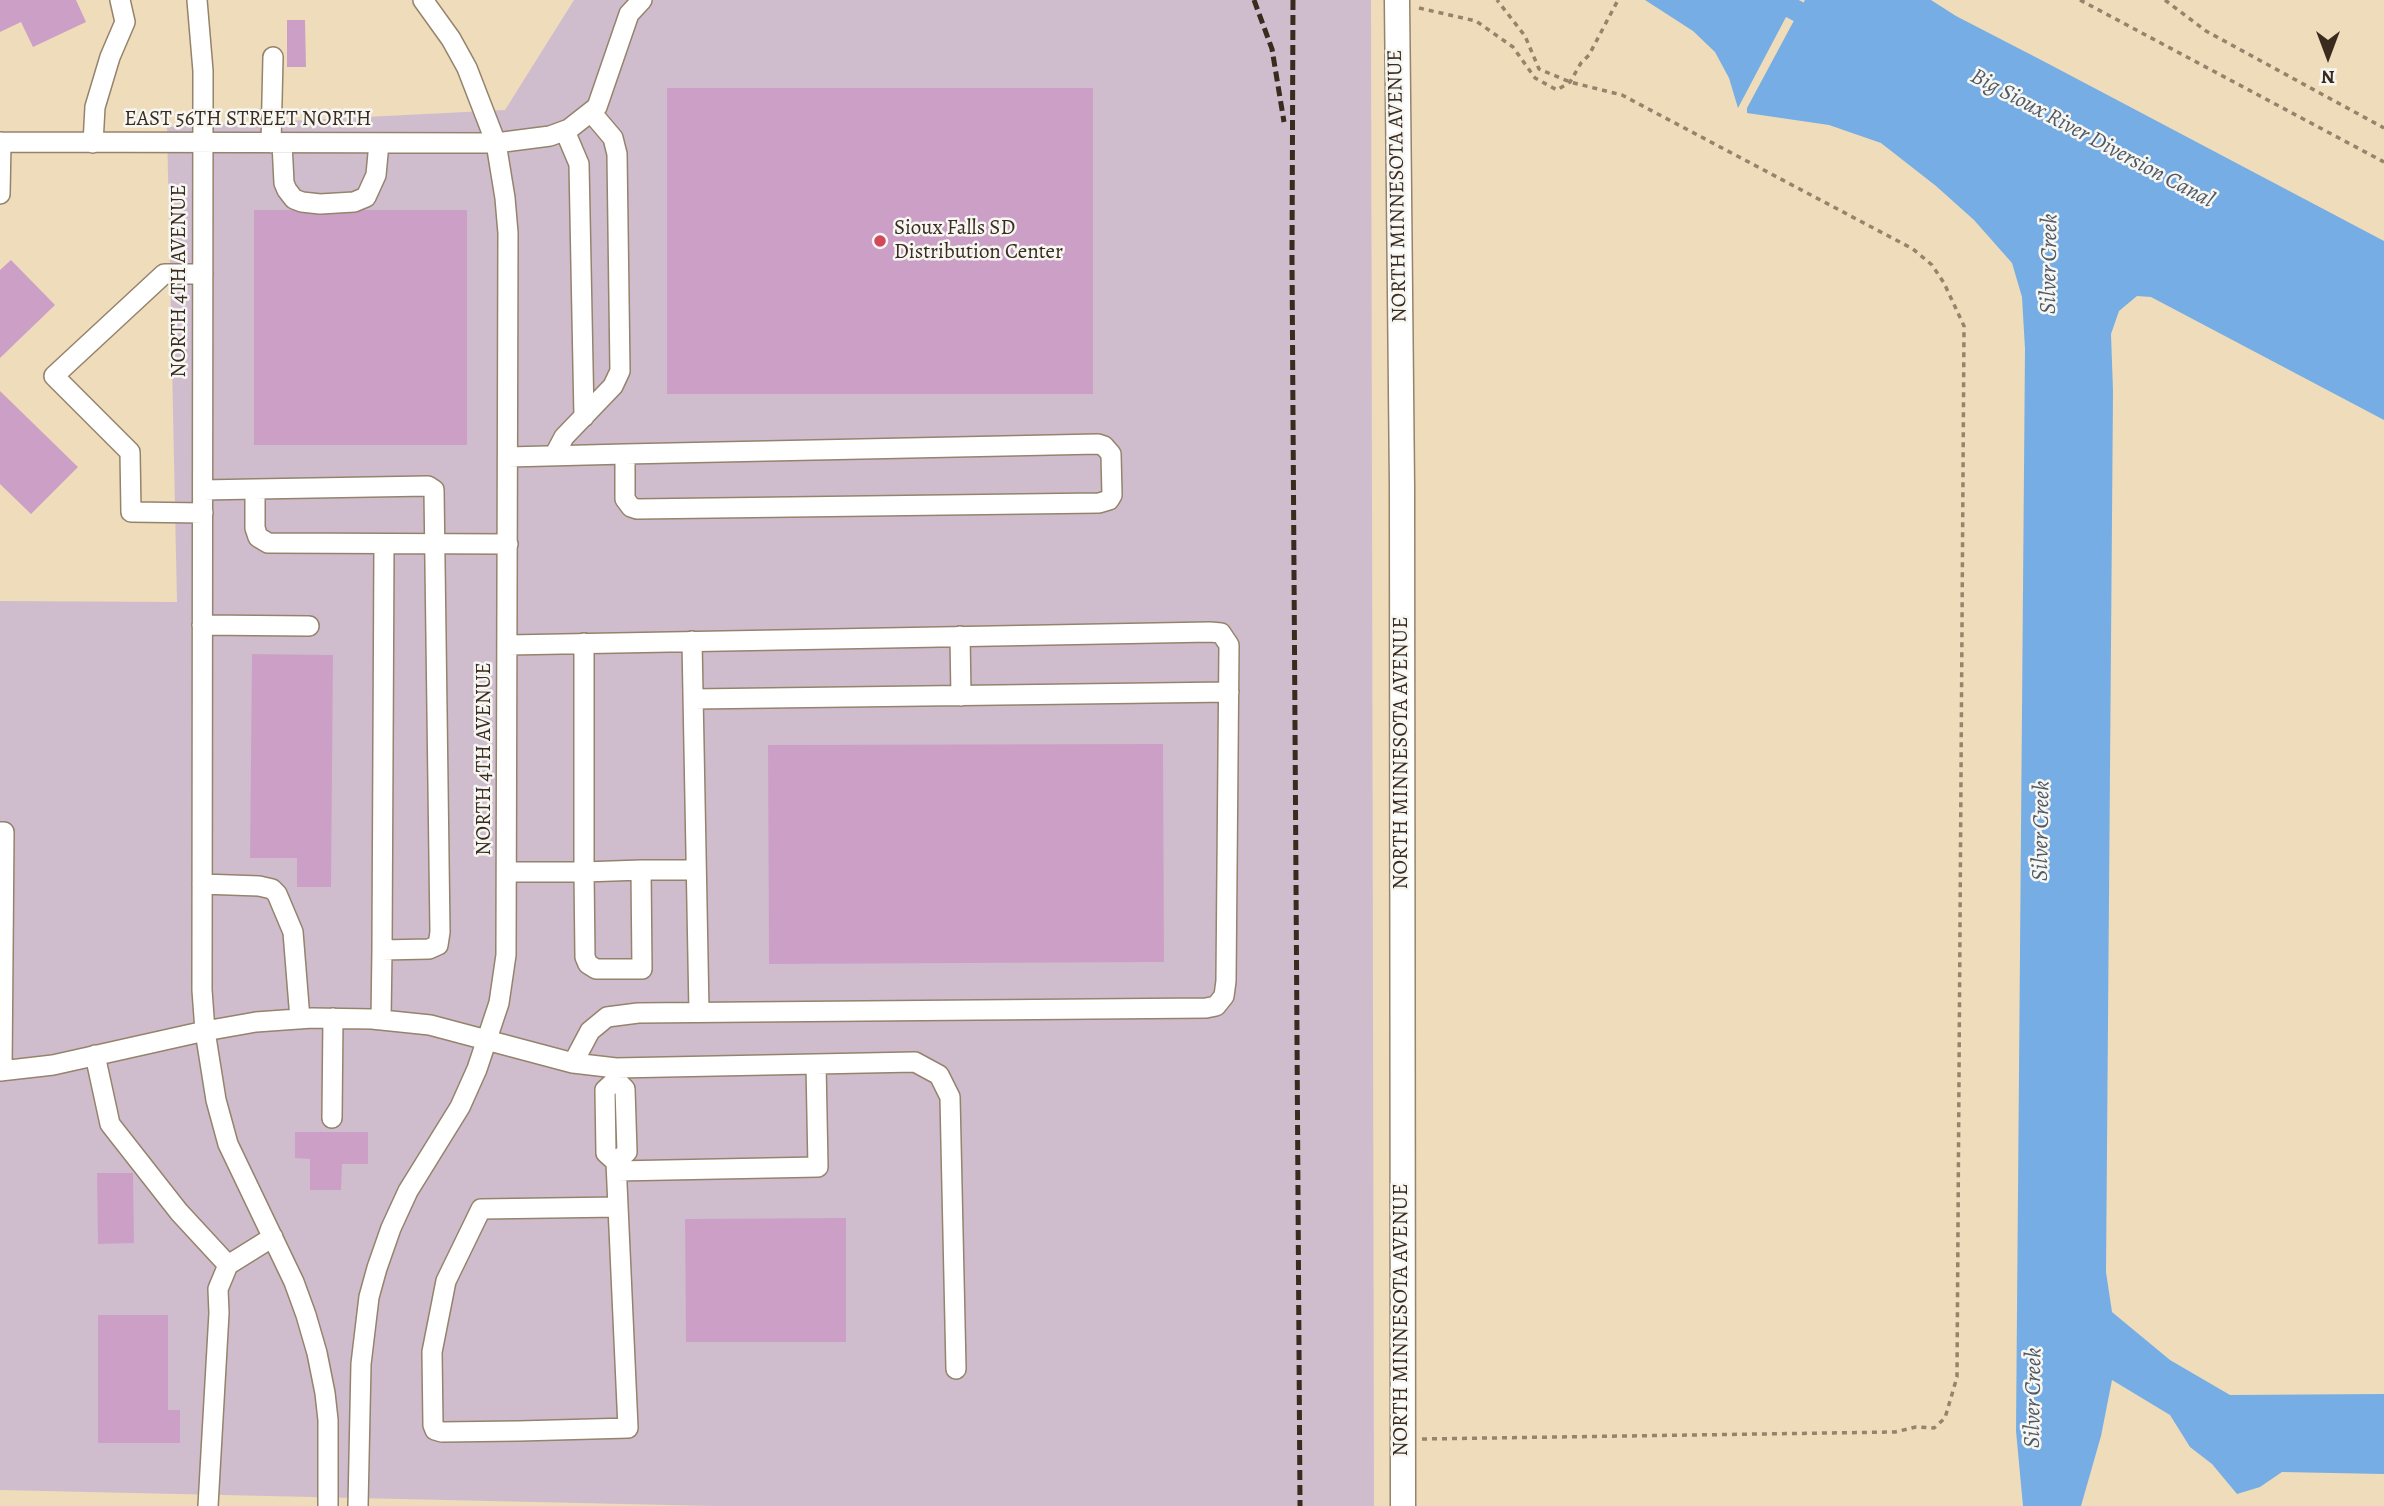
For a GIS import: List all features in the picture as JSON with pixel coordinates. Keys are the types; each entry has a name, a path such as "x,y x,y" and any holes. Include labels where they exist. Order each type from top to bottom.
{"main road":[{"name":"NORTH MINNESOTA AVENUE","path":"1397,2 1402,473 1403,1506"}],"street":[{"path":"93,143 95,107 110,57 125,22 120,0"},
{"name":"NORTH 4TH AVENUE","path":"197,0 203,71 202,990 205,1031 216,1100 228,1144 294,1282 306,1315 326,1393 328,1506"},
{"name":"NORTH 4TH AVENUE","path":"358,1506 360,1364 369,1297 391,1228 408,1191 460,1107 499,1003 506,955 508,233 496,143 467,68 451,39 423,0"},
{"path":"584,417 579,164 565,131 597,107 629,14 642,0"},
{"path":"274,57 276,143 284,183 294,199 320,204 354,202 366,197 376,175 379,143"},
{"path":"554,456 564,437 613,386 620,368 617,154 613,138 591,112"},
{"name":"EAST 56TH STREET NORTH","path":"0,142 496,143 550,136 565,131"},
{"path":"0,142 0,194"},
{"path":"203,274 164,274 54,376 130,452 131,512 203,513"},
{"path":"508,457 625,454 1098,444 1111,454 1112,495 1099,503 637,509 631,507 625,499 625,454"},
{"path":"203,490 428,486 434,490 440,932 438,944 429,949 382,950"},
{"path":"255,489 255,528 258,537 268,543 508,544"},
{"path":"381,1020 384,544"},
{"path":"202,625 309,626"},
{"path":"508,645 1210,632 1221,634 1229,645 1226,981 1224,996 1216,1006 638,1013 607,1017 590,1031 573,1063"},
{"path":"960,636 961,696"},
{"path":"692,641 699,1012"},
{"path":"584,643 585,957 588,964 596,969 642,969 640,870"},
{"path":"693,699 1229,692"},
{"path":"0,832 4,832 1,1071 53,1065 256,1022 333,1018 430,1025 616,1074 915,1062 939,1075 950,1097 956,1369"},
{"path":"508,872 696,870"},
{"path":"202,884 259,886 272,889 277,894 293,932 300,1019"},
{"path":"332,1118 333,1018"},
{"path":"96,1055 110,1124 179,1212 228,1265"},
{"path":"616,1166 818,1167 816,1064"},
{"path":"616,1074 605,1090 606,1153 616,1166 618,1207 628,1428 519,1432 435,1430 432,1352 446,1281 481,1209 618,1207"},
{"path":"208,1506 219,1313 218,1289 228,1265 273,1237"}],"path":[{"path":"1402,1440 1895,1432 1916,1427 1934,1428 1945,1418 1957,1377 1964,326 1932,265 1913,248 1622,95 1570,82 1539,69 1525,36 1497,0"},
{"path":"1397,2 1476,21 1513,47 1535,78 1557,90 1570,82 1589,55 1618,0"},
{"path":"2080,0 2384,162"},
{"path":"2165,0 2206,31 2384,128"}],"shaded area":[{"path":"574,0 1371,0 1374,1506 713,1506 0,1490 0,601 177,602 167,127 505,110"}],"water":[{"path":"1645,0 1795,0 1738,108 1729,78 1715,52 1693,31"},
{"name":"Silver Creek","path":"1805,0 1931,0 1956,16 2384,241 2384,420 2151,297 2137,296 2119,311 2111,334 2113,391 2106,1272 2112,1312 2170,1360 2230,1395 2384,1394 2384,1474 2282,1472 2260,1487 2237,1494 2212,1464 2190,1447 2170,1415 2112,1380 2101,1436 2081,1506 2023,1506 2016,1431 2025,349 2022,297 2012,263 1974,220 1881,143 1829,125 1747,113 1747,108"}],"building":[{"path":"0,0 76,0 86,22 33,47 21,22 0,32"},
{"path":"287,20 305,20 306,67 287,67"},
{"name":"Sioux Falls SD Distribution Center","path":"667,88 1093,88 1093,394 667,394"},
{"path":"254,210 467,210 467,445 254,445"},
{"path":"11,260 55,305 0,358 0,270"},
{"path":"0,391 78,467 31,514 0,484"},
{"path":"252,654 333,655 331,887 297,887 297,858 250,858"},
{"path":"1163,744 1164,962 769,964 768,745"},
{"path":"295,1132 368,1132 368,1164 342,1164 341,1190 310,1190 310,1159 295,1158"},
{"path":"97,1173 133,1173 134,1243 98,1244"},
{"path":"846,1218 846,1342 686,1342 685,1219"},
{"path":"98,1315 168,1315 168,1410 180,1410 180,1443 98,1443"}],"waterway":[{"name":"Big Sioux River Diversion Canal","path":"1776,0 1824,25"}],"railway":[{"path":"1254,0 1272,49 1284,122"},
{"path":"1293,0 1292,259 1300,1506"}],"place":[{"name":"Sioux Falls SD Distribution Center","path":"880,241"}]}
